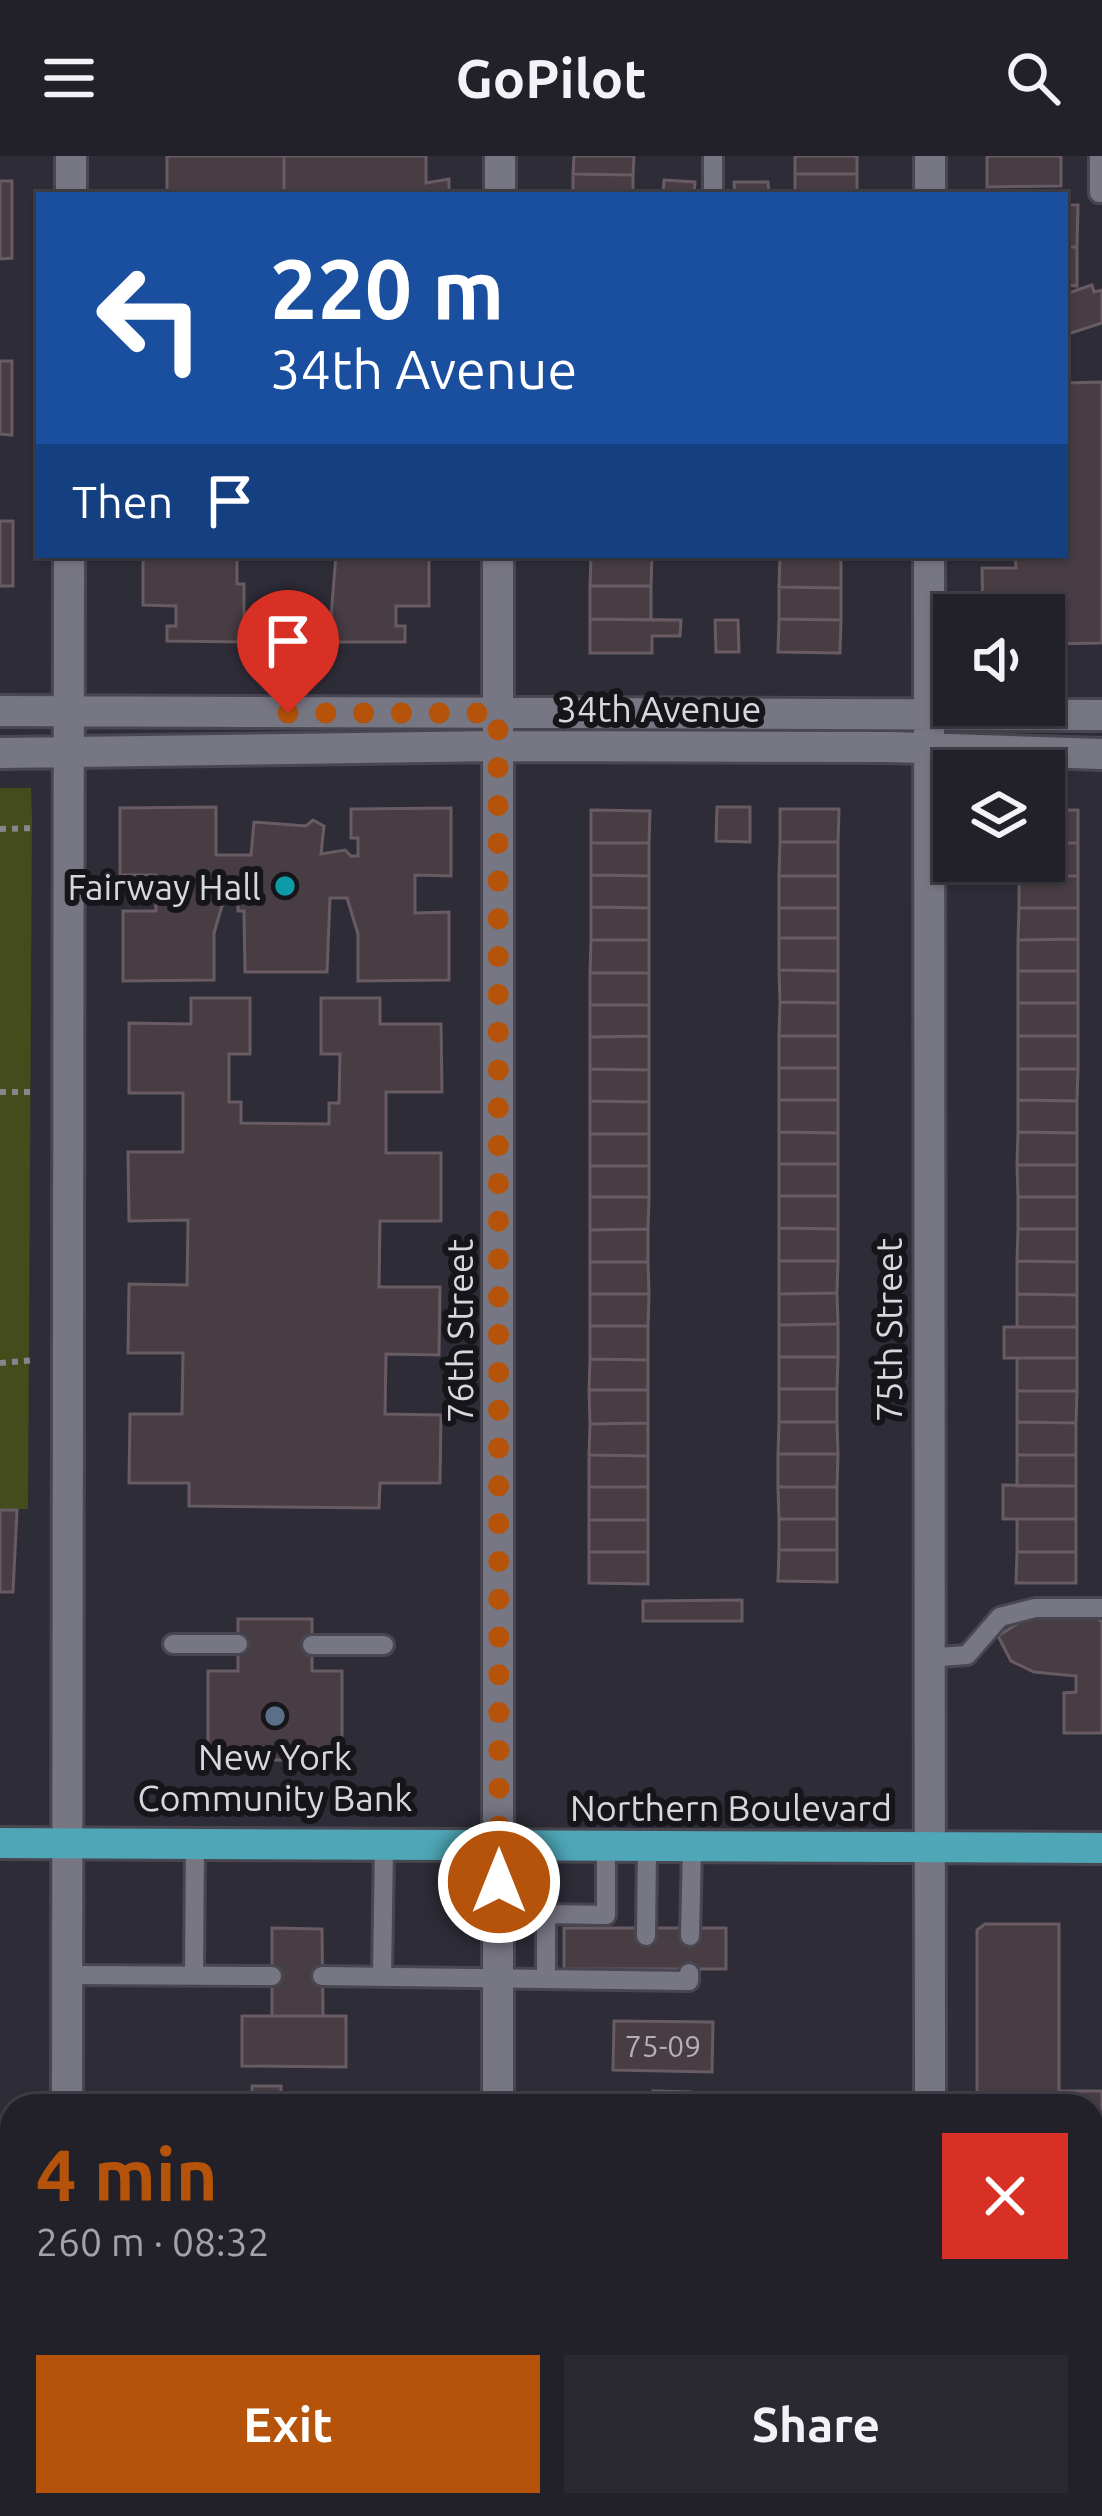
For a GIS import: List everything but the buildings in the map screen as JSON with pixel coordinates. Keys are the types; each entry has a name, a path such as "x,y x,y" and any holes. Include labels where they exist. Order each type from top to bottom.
{"main road":[{"name":"Northern Boulevard","path":"0,1843 1102,1848"}],"street":[{"path":"71,156 71,192"},
{"path":"500,156 500,192"},
{"path":"930,156 930,192"},
{"path":"67,2094 69,558"},
{"name":"76th Street","path":"498,558 498,2094"},
{"name":"75th Street","path":"929,558 926,1658 930,2094"},
{"name":"34th Avenue","path":"0,711 1102,715"},
{"name":"34th Avenue","path":"0,753 498,746 891,747 929,752 1102,754"}],"lane":[{"path":"713,156 713,192"},
{"path":"1099,156 1099,194"},
{"path":"926,1658 968,1655 1000,1617 1035,1608 1102,1608"},
{"path":"173,1644 238,1644"},
{"path":"312,1645 384,1646"},
{"path":"194,1975 195,1844"},
{"path":"382,1976 384,1845"},
{"path":"605,1936 606,1846"},
{"path":"646,1846 646,1936"},
{"path":"690,1936 692,1846"},
{"path":"546,1978 546,1914 606,1915"},
{"path":"322,1976 605,1975 688,1981 689,1973"},
{"path":"66,1975 272,1976"}],"path":[{"path":"0,829 36,828"},
{"path":"0,1092 23,1092"}],"green space":[{"path":"0,788 31,788 28,1509 0,1509"}],"place":[{"name":"Fairway Hall","path":"285,886"},
{"name":"New York Community Bank","path":"275,1716"}],"route":[{"path":"288,713 498,713 499,1882"}]}
